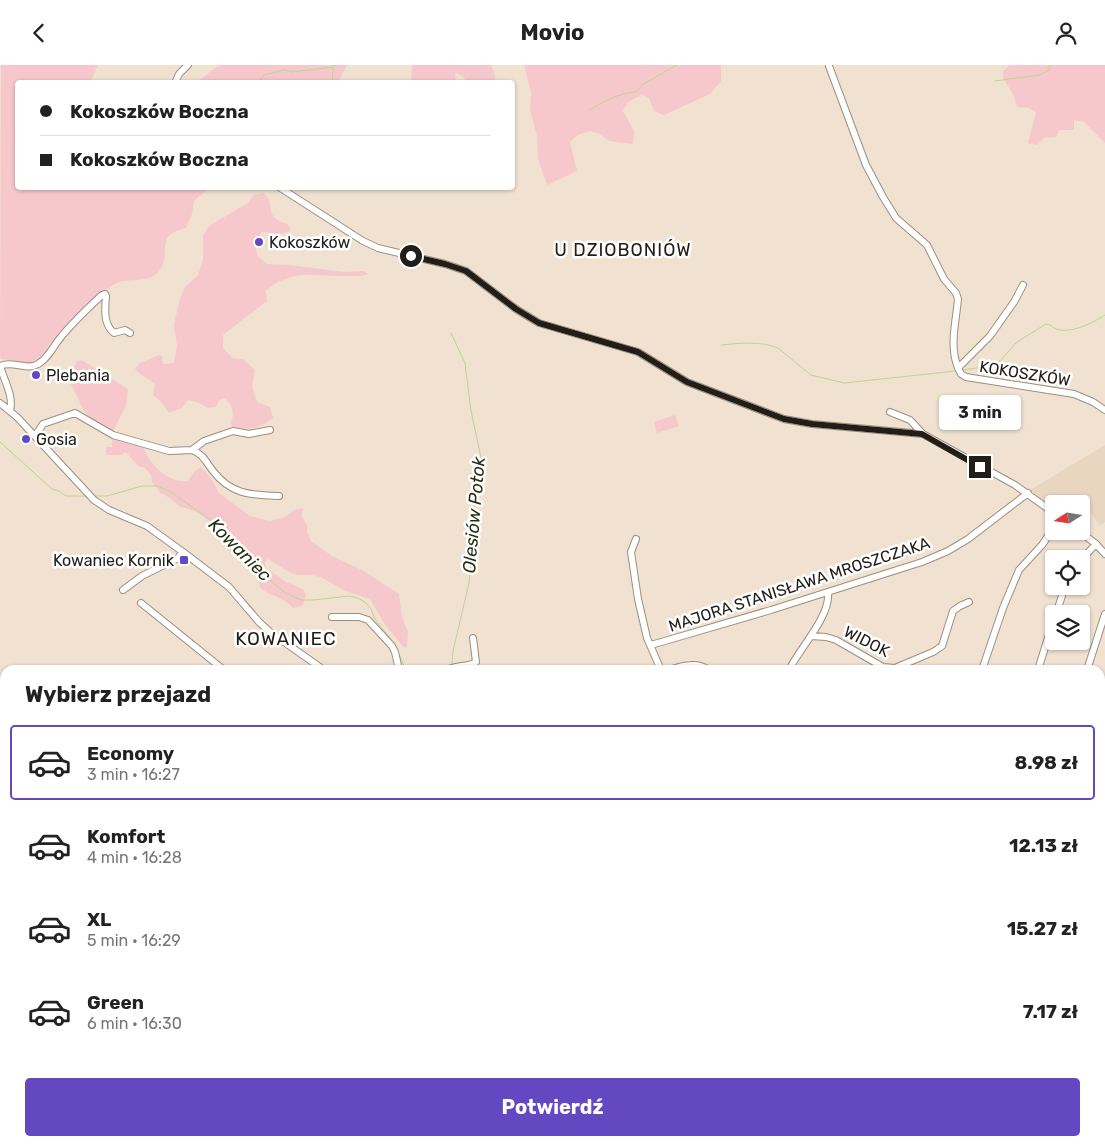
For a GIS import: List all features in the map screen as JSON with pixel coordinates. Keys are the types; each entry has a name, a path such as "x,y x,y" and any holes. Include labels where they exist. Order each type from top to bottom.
{"street":[{"path":"176,80 179,73 188,65"},
{"path":"829,66 862,156 883,197 896,218 927,245 944,279 956,293 958,299 953,348 958,368"},
{"path":"284,190 363,241 378,248 466,271 516,309 539,323 638,352 687,382 706,390 784,419 812,424 922,434"},
{"name":"KOKOSZKÓW","path":"1023,285 1014,302 990,336 958,368 961,374 966,377 1074,394 1093,402 1105,410"},
{"path":"10,411 12,405 0,366 10,364 37,365 52,351 67,330 105,294 109,328 114,333 125,330 130,333"},
{"path":"8,391 7,398 1,404 10,411 94,500 109,510 147,526 183,552 229,587 264,627 317,665"},
{"path":"890,412 910,420 922,434 1028,493 1045,506"},
{"path":"35,437 43,424 75,413 113,435 168,451 192,450 198,452 220,480 238,491 250,495 279,496"},
{"path":"192,450 204,441 233,431 249,434 270,430"},
{"name":"MAJORA STANISŁAWA MROSZCZAKA","path":"650,645 828,592 907,567 948,551 968,539 1028,493"},
{"path":"636,539 631,552 632,565 642,617 650,645 659,665"},
{"path":"1090,539 1105,554"},
{"path":"984,665 1003,608 1019,570 1045,540"},
{"path":"1090,550 1096,544"},
{"path":"123,590 142,576 178,558 183,552"},
{"path":"791,665 811,636 828,603 828,592"},
{"path":"1059,605 1062,595"},
{"name":"WIDOK","path":"902,665 933,652 942,646 954,611 960,605 969,602"},
{"path":"141,603 218,665"},
{"path":"1090,665 1105,615"},
{"path":"332,617 358,617 368,620 392,645 398,665"},
{"name":"WIDOK","path":"811,636 836,640 880,665"},
{"path":"467,665 476,662 473,638"},
{"path":"1040,665 1045,647"}],"shaded area":[{"path":"1,65 98,65 91,80 15,80 15,190 207,190 194,201 192,214 186,228 170,235 165,245 163,264 155,275 150,278 119,282 106,290 71,320 39,359 31,362 22,362 1,359"},
{"path":"219,65 347,65 339,80 200,80"},
{"path":"412,65 491,65 495,75 495,80 466,80 455,73 456,80 411,80"},
{"path":"524,65 721,65 721,81 710,94 664,115 654,111 649,98 642,95 628,102 623,111 634,131 633,144 609,141 600,134 590,131 578,135 570,142 577,171 547,185 538,159 537,136 530,110 531,92"},
{"path":"1010,65 1105,65 1105,143 1084,122 1074,120 1074,130 1059,130 1056,137 1044,138 1037,145 1028,143 1036,113 1029,108 1017,107 1013,94 1003,78 1003,71"},
{"path":"263,193 269,199 275,219 288,224 291,231 282,234 262,232 254,244 258,256 266,264 345,272 364,271 368,274 363,276 306,275 287,278 266,290 267,301 223,335 223,348 232,358 243,359 255,370 252,387 257,402 270,407 273,418 249,429 233,427 231,424 232,409 224,398 219,400 216,407 208,408 188,400 182,408 169,413 153,395 155,385 135,369 140,363 159,355 162,356 163,364 174,363 177,346 174,325 179,302 185,287 198,275 203,260 203,236 209,226 248,203 254,195"},
{"path":"82,360 128,389 126,406 113,431 94,422 84,411 69,380 77,361"},
{"path":"675,415 679,426 657,433 654,422"},
{"path":"112,438 144,448 156,467 174,479 188,481 194,472 201,467 211,478 219,493 250,516 269,521 285,517 296,509 304,508 301,515 307,525 307,532 311,541 332,556 364,571 399,594 402,617 408,632 407,647 404,648 384,623 370,599 343,590 321,577 297,575 268,559 265,562 266,568 286,582 303,589 306,595 303,605 293,608 285,601 260,588 256,575 226,548 210,522 193,511 180,507 161,493 152,482 151,475 145,468 138,466 126,452 121,455 106,455 106,447 112,447"},
{"path":"1105,445 1105,522 1100,526 1090,512 1090,495 1045,495 1045,501 1030,490"}],"waterway":[{"name":"Kokoszków","path":"260,80 264,75 284,70 292,72 333,67 336,65"},
{"path":"590,110 612,98 636,92 643,84 677,65"},
{"path":"995,81 1040,75 1049,70 1050,65"},
{"path":"332,80 333,68"},
{"path":"963,370 990,366 999,362 1017,342 1046,324 1056,329 1069,330 1088,324 1105,315"},
{"name":"Olesiów Potok","path":"451,333 465,363 471,411 482,462 481,488 476,499 472,522 474,531 469,583 453,651 452,664"},
{"path":"721,345 750,343 765,344 778,348 811,375 844,383 956,371"},
{"name":"Kowaniec","path":"0,442 52,489 66,496 88,496"},
{"name":"Kowaniec","path":"94,496 107,496 142,486 158,486 171,492 219,526 225,538 237,552 284,592 301,600 349,596 358,598 371,609 375,619 393,642"},
{"name":"Kowaniec","path":"398,652 404,665"}],"place":[{"name":"Kokoszków","path":"259,242"},
{"name":"Plebania","path":"36,375"},
{"name":"Gosia","path":"26,439"},
{"name":"Kowaniec Kornik","path":"184,560"}],"district":[{"name":"U DZIOBONIÓW","path":"623,250"},
{"name":"KOWANIEC","path":"286,638"}],"route":[{"path":"411,256 466,271 516,309 539,323 638,352 687,382 784,419 812,424 922,434 980,467"}]}
